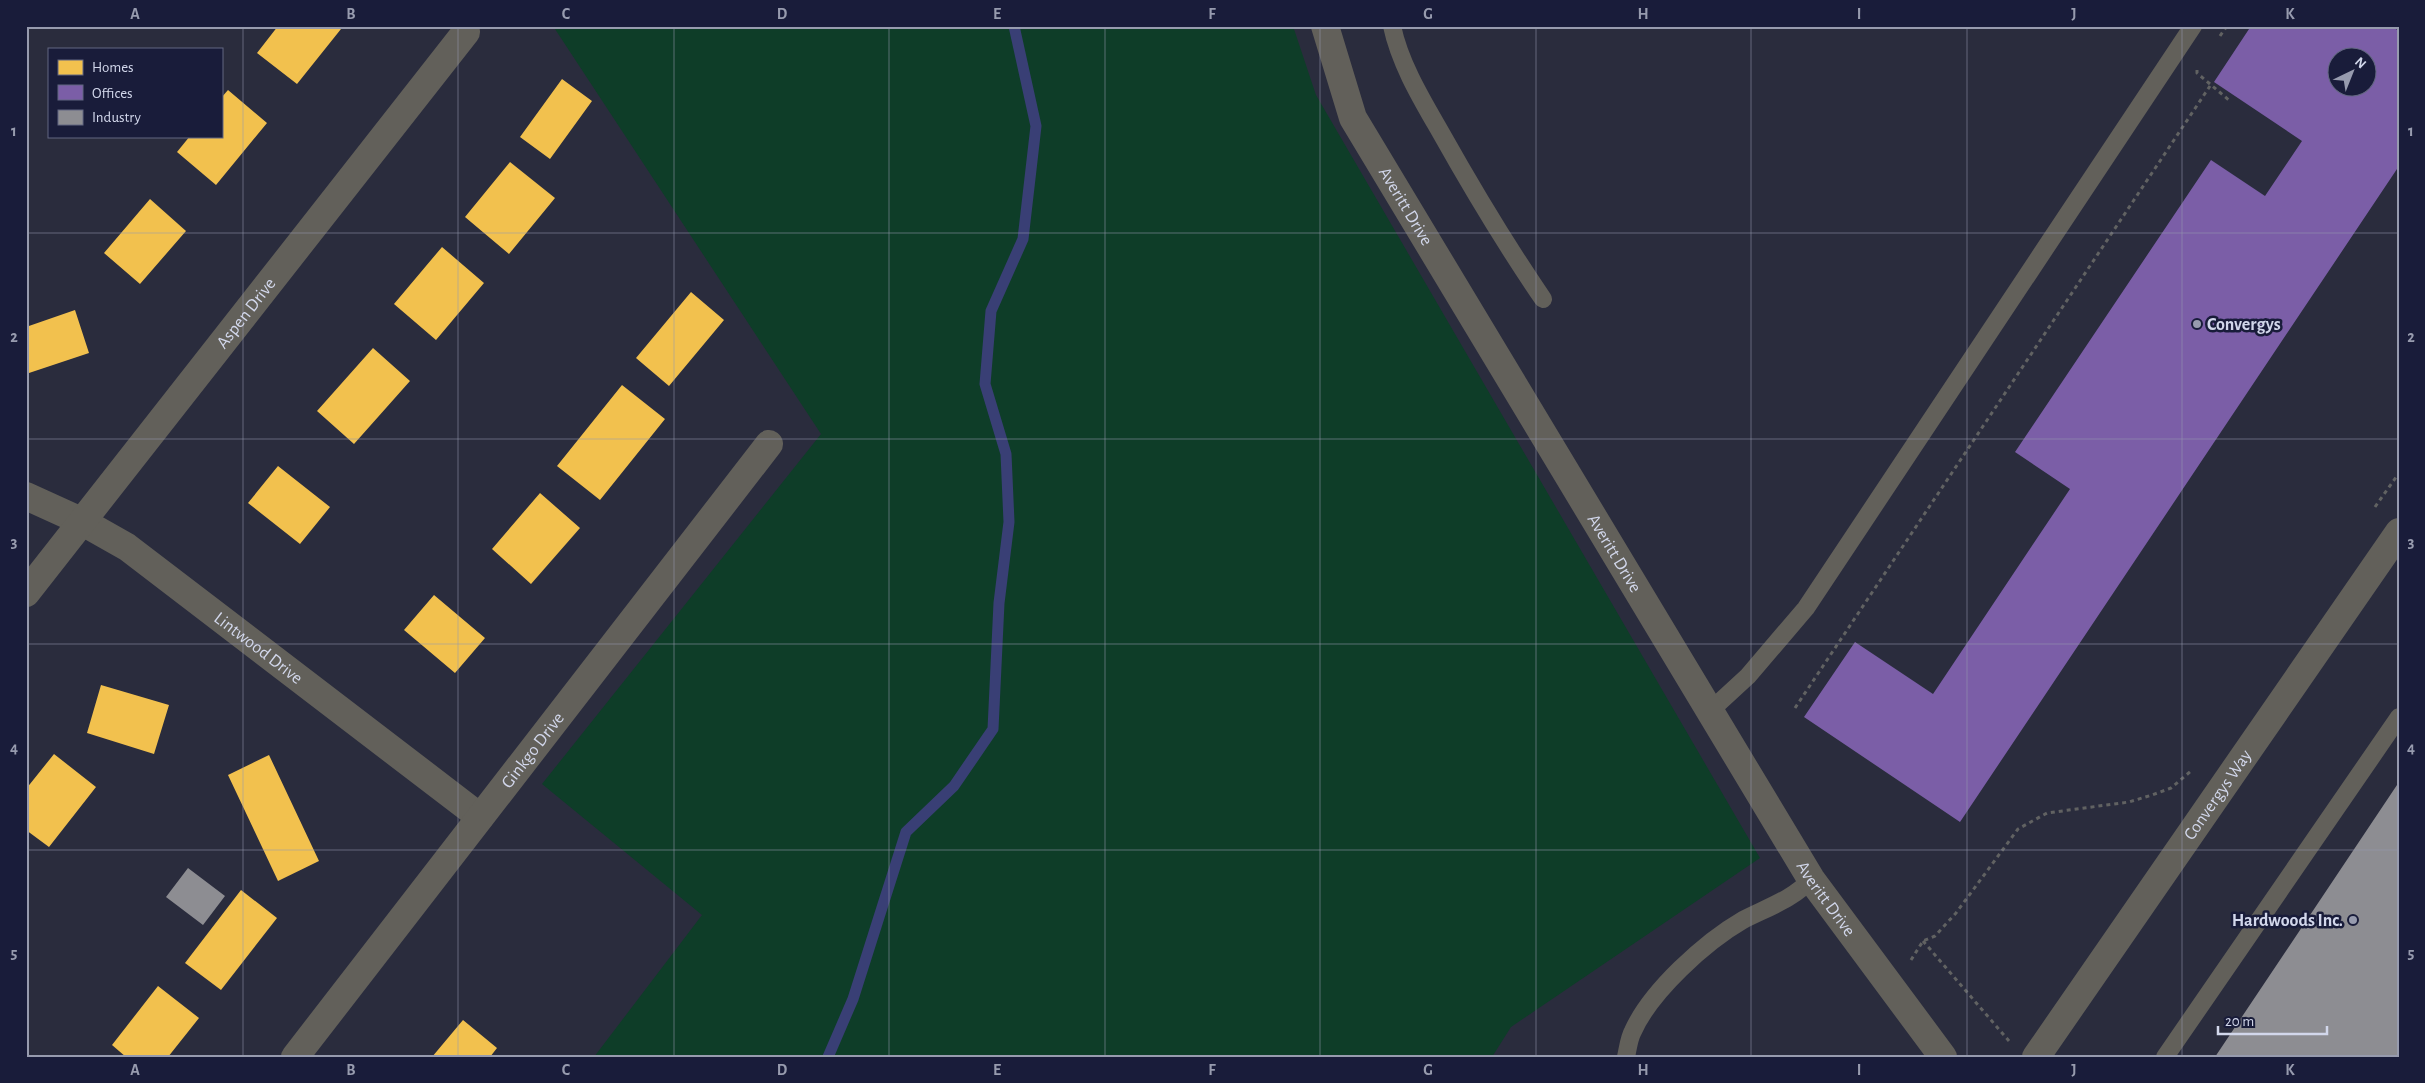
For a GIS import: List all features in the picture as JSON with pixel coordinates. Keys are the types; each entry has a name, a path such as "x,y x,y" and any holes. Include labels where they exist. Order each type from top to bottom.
{"street":[{"name":"Averitt Drive","path":"1325,26 1353,118 1811,879 1944,1057"},
{"name":"Aspen Drive","path":"26,593 466,32"},
{"name":"Ginkgo Drive","path":"295,1057 769,444"},
{"name":"Lintwood Drive","path":"26,496 81,521 127,547 480,817"},
{"name":"Convergys Way","path":"2036,1057 2399,532"}],"lane":[{"path":"1392,26 1395,40 1420,97 1491,222 1542,299"},
{"path":"1710,711 1748,676 1806,608 2193,26"},
{"path":"2165,1057 2399,717"},
{"path":"1626,1057 1633,1031 1660,989 1683,964 1741,922 1802,890 1811,879"}],"path":[{"path":"2217,40 2227,26"},
{"path":"2198,68 2197,73 2210,86 2230,101"},
{"path":"1795,708 2210,86"},
{"path":"2371,514 2399,473"},
{"path":"1893,989 1923,941 1935,936 1946,925 2018,829 2047,813 2064,809 2129,802 2171,788 2194,767"},
{"path":"1923,941 2010,1042"}],"green space":[{"path":"553,26 1293,26 1316,95 1760,858 1511,1027 1492,1057 594,1057 702,915 542,784 821,434"}],"building: Homes":[{"path":"278,26 337,26 341,29 297,84 257,53"},
{"path":"562,79 592,101 550,159 520,137"},
{"path":"228,90 267,123 216,185 177,152 188,138 222,138 222,97"},
{"path":"510,162 555,198 509,254 465,217"},
{"path":"150,199 186,231 140,284 104,253"},
{"path":"442,247 484,283 436,340 394,304"},
{"path":"691,292 724,320 669,386 636,358"},
{"path":"75,310 89,353 26,374 26,327"},
{"path":"373,348 410,381 354,444 317,411"},
{"path":"622,385 665,419 600,500 557,466"},
{"path":"278,466 330,507 300,544 248,503"},
{"path":"540,493 580,528 531,584 492,549"},
{"path":"434,595 485,638 455,673 404,630"},
{"path":"101,685 169,705 154,754 87,733"},
{"path":"54,754 96,787 49,847 26,830 26,789"},
{"path":"269,755 319,861 278,881 228,775"},
{"path":"241,890 277,918 221,990 185,963"},
{"path":"158,986 199,1018 168,1057 126,1057 112,1045"},
{"path":"463,1020 497,1048 490,1057 432,1057"}],"building: Offices":[{"name":"Convergys","path":"2251,26 2391,26 2399,31 2399,166 1960,822 1804,717 1855,642 1933,694 2070,489 2015,452 2211,160 2265,196 2302,141 2214,82"}],"building: Industry":[{"name":"Hardwoods Inc.","path":"2399,782 2399,1057 2215,1057"},
{"path":"188,868 225,896 203,925 166,897"}],"waterway":[{"path":"828,1057 853,999 906,832 954,786 993,729 999,603 1009,522 1006,454 985,384 991,311 1023,239 1036,126 1014,26"}],"place":[{"name":"Convergys","path":"2197,324"},
{"name":"Hardwoods Inc.","path":"2353,920"}]}
